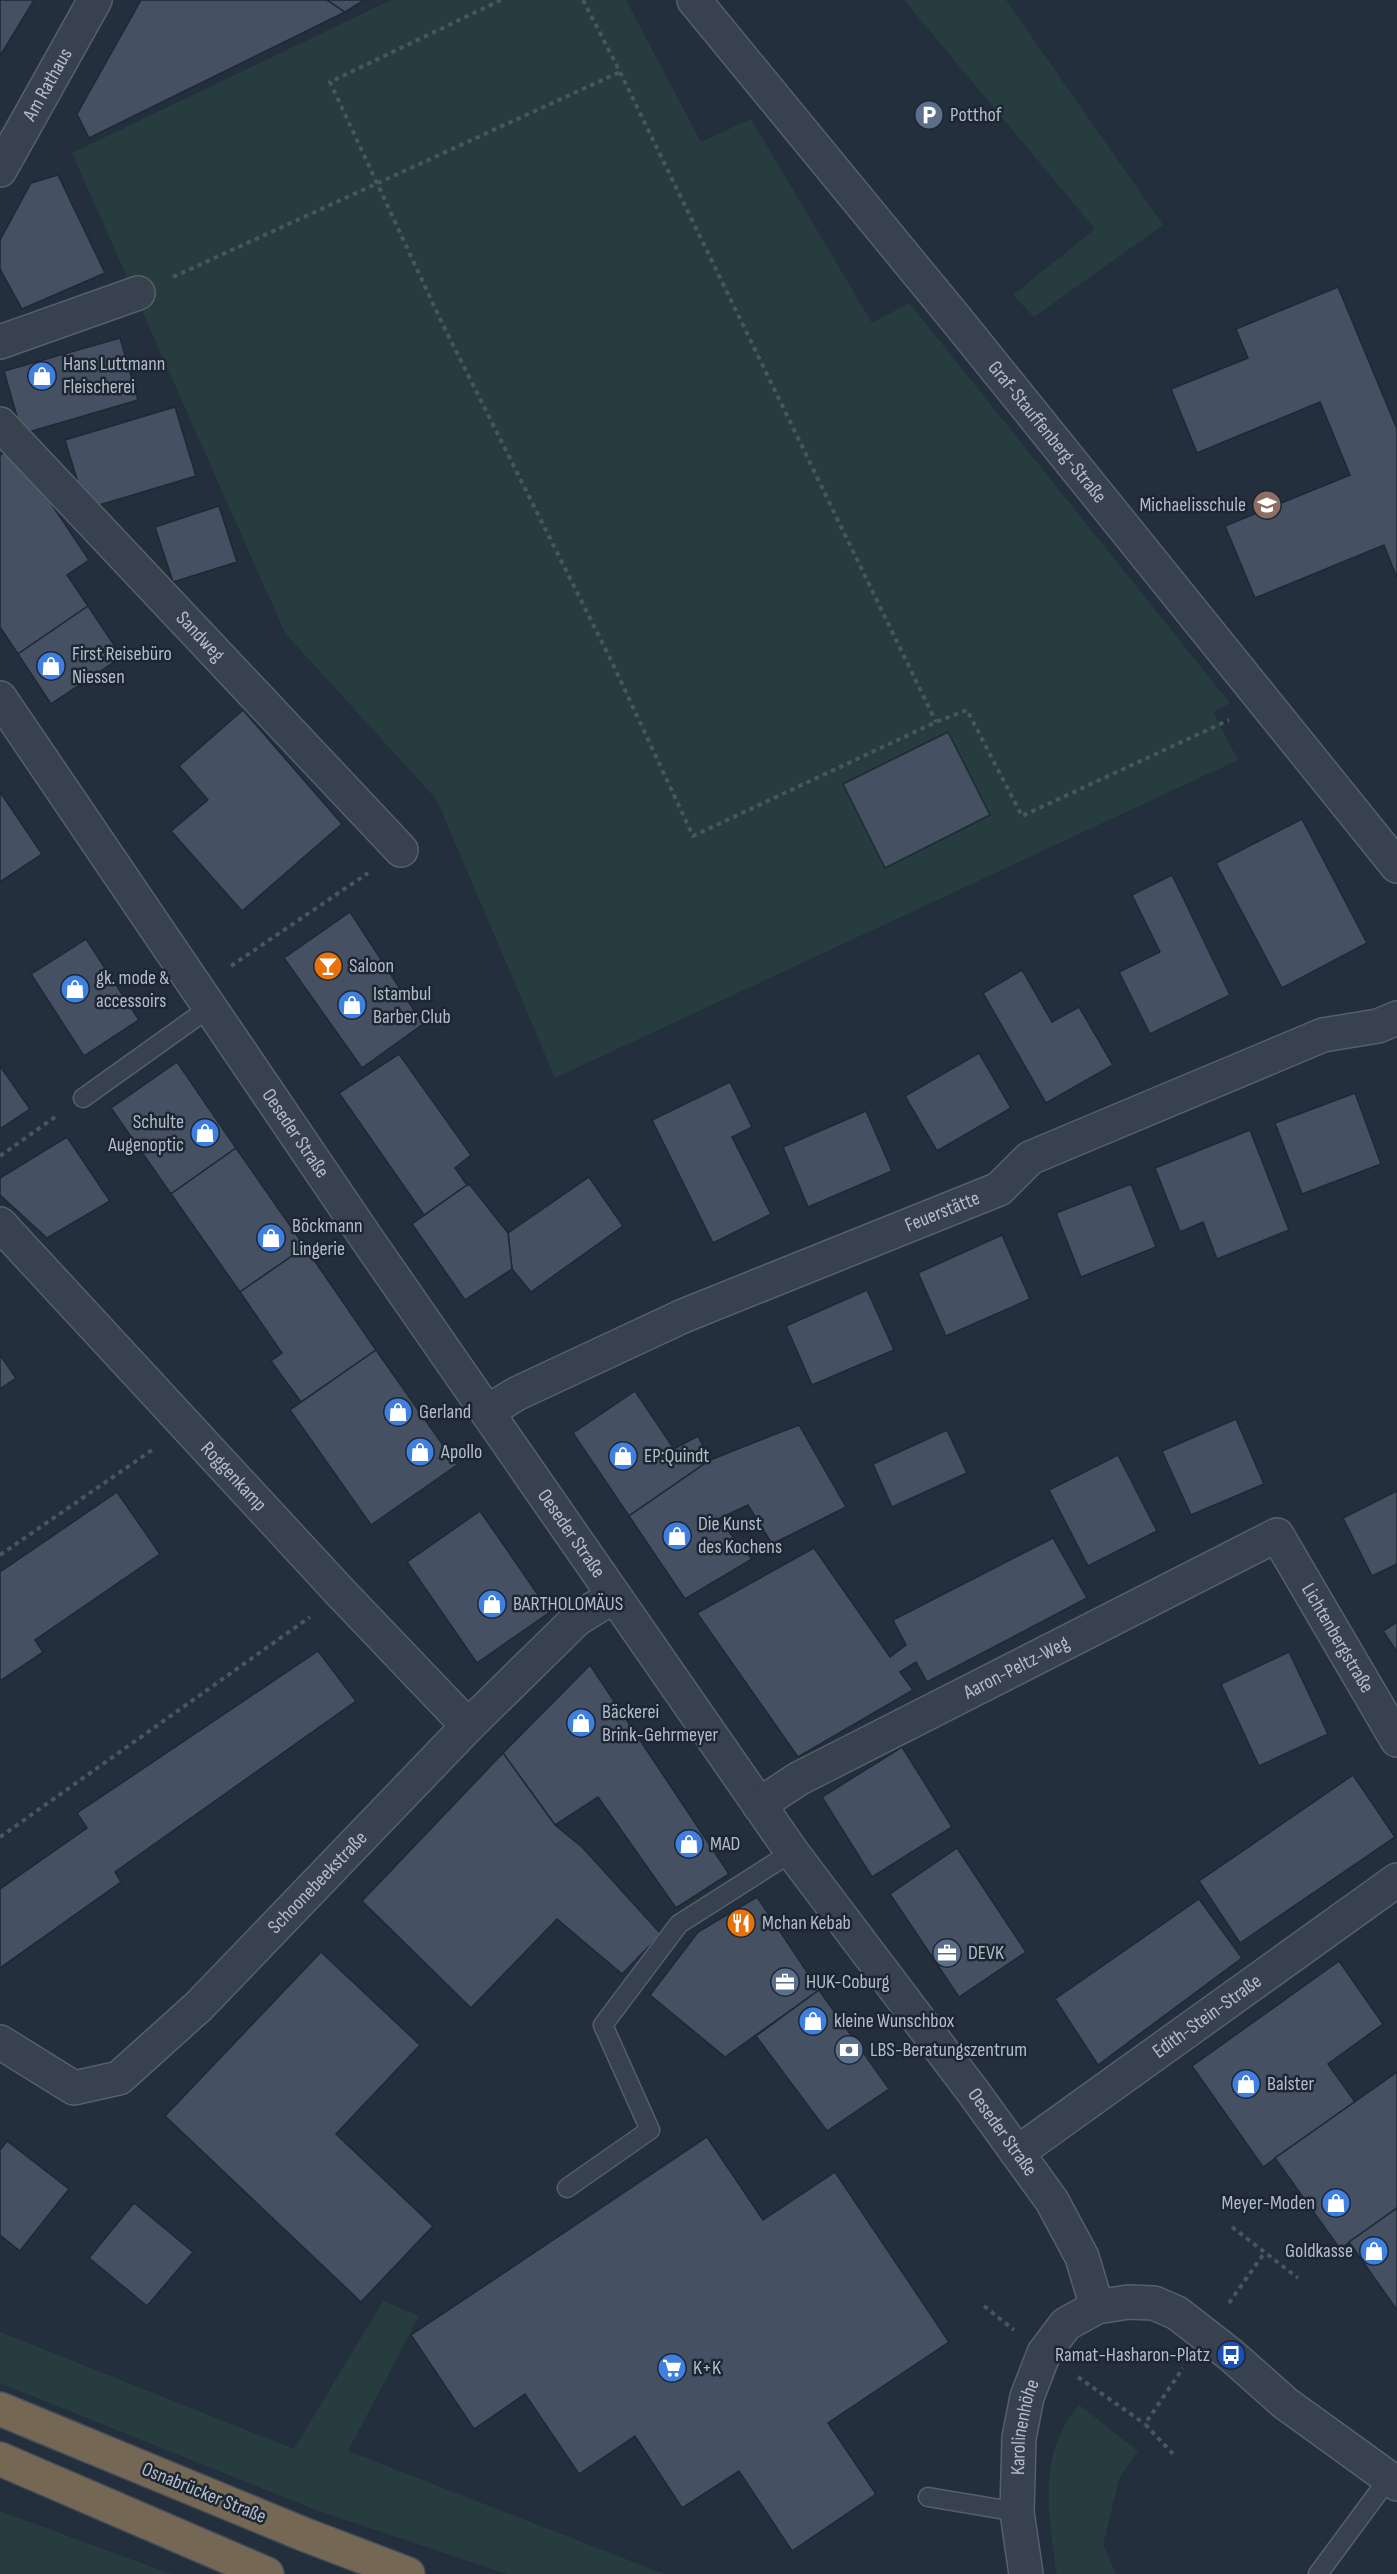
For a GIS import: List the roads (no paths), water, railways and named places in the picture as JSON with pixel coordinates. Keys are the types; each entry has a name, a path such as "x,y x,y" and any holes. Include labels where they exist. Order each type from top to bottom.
{"highway":[{"name":"Osnabrücker Straße","path":"0,2409 408,2574"},
{"path":"0,2458 267,2574"}],"street":[{"name":"Am Rathaus","path":"0,170 95,0"},
{"name":"Graf-Stauffenberg-Straße","path":"694,0 960,324 1397,866"},
{"path":"0,342 138,293"},
{"name":"Sandweg","path":"0,424 401,850"},
{"name":"Oeseder Straße","path":"0,698 203,998 759,1805 1052,2201 1082,2257 1097,2307"},
{"name":"Feuerstätte","path":"487,1412 516,1394 683,1316 999,1189 1030,1158 1323,1035 1378,1026 1397,1018"},
{"name":"Roggenkamp","path":"0,1224 186,1427 468,1726"},
{"name":"Lichtenbergstraße","path":"1277,1535 1397,1740"},
{"name":"Aaron-Peltz-Weg","path":"759,1805 798,1779 1277,1535"},
{"name":"Schoonebeekstraße","path":"0,2042 74,2088 119,2078 199,2006 468,1726 578,1619 614,1596"},
{"name":"Edith-Stein-Straße","path":"1017,2153 1397,1880"},
{"path":"1097,2307 1128,2302 1154,2303 1177,2313 1231,2355 1285,2403 1394,2477"},
{"name":"Karolinenhöhe","path":"1026,2574 1017,2512 1019,2438 1027,2397 1044,2353 1066,2324 1097,2307"}],"lane":[{"path":"83,1098 203,998"},
{"path":"567,2188 650,2130 603,2025 679,1924 792,1852"},
{"path":"1318,2574 1394,2477"},
{"path":"928,2497 1017,2512"}],"place":[{"name":"Potthof","path":"929,115"},
{"name":"Hans Luttmann Fleischerei","path":"42,376"},
{"name":"Michaelisschule","path":"1267,505"},
{"name":"First Reisebüro Niessen","path":"51,666"},
{"name":"Saloon","path":"328,966"},
{"name":"gk. mode & accessoirs","path":"75,989"},
{"name":"Istambul Barber Club","path":"352,1005"},
{"name":"Schulte Augenoptic","path":"205,1133"},
{"name":"Böckmann Lingerie","path":"271,1238"},
{"name":"Gerland","path":"398,1412"},
{"name":"Apollo","path":"420,1452"},
{"name":"EP:Quindt","path":"623,1456"},
{"name":"Die Kunst des Kochens","path":"677,1536"},
{"name":"BARTHOLOMÄUS","path":"492,1604"},
{"name":"Bäckerei Brink-Gehrmeyer","path":"581,1723"},
{"name":"MAD","path":"689,1844"},
{"name":"Mchan Kebab","path":"741,1923"},
{"name":"DEVK","path":"947,1953"},
{"name":"HUK-Coburg","path":"785,1982"},
{"name":"kleine Wunschbox","path":"813,2021"},
{"name":"LBS-Beratungszentrum","path":"849,2050"},
{"name":"Balster","path":"1246,2084"},
{"name":"Meyer-Moden","path":"1336,2203"},
{"name":"Goldkasse","path":"1374,2251"},
{"name":"Ramat-Hasharon-Platz","path":"1231,2355"},
{"name":"K+K","path":"672,2368"}]}
